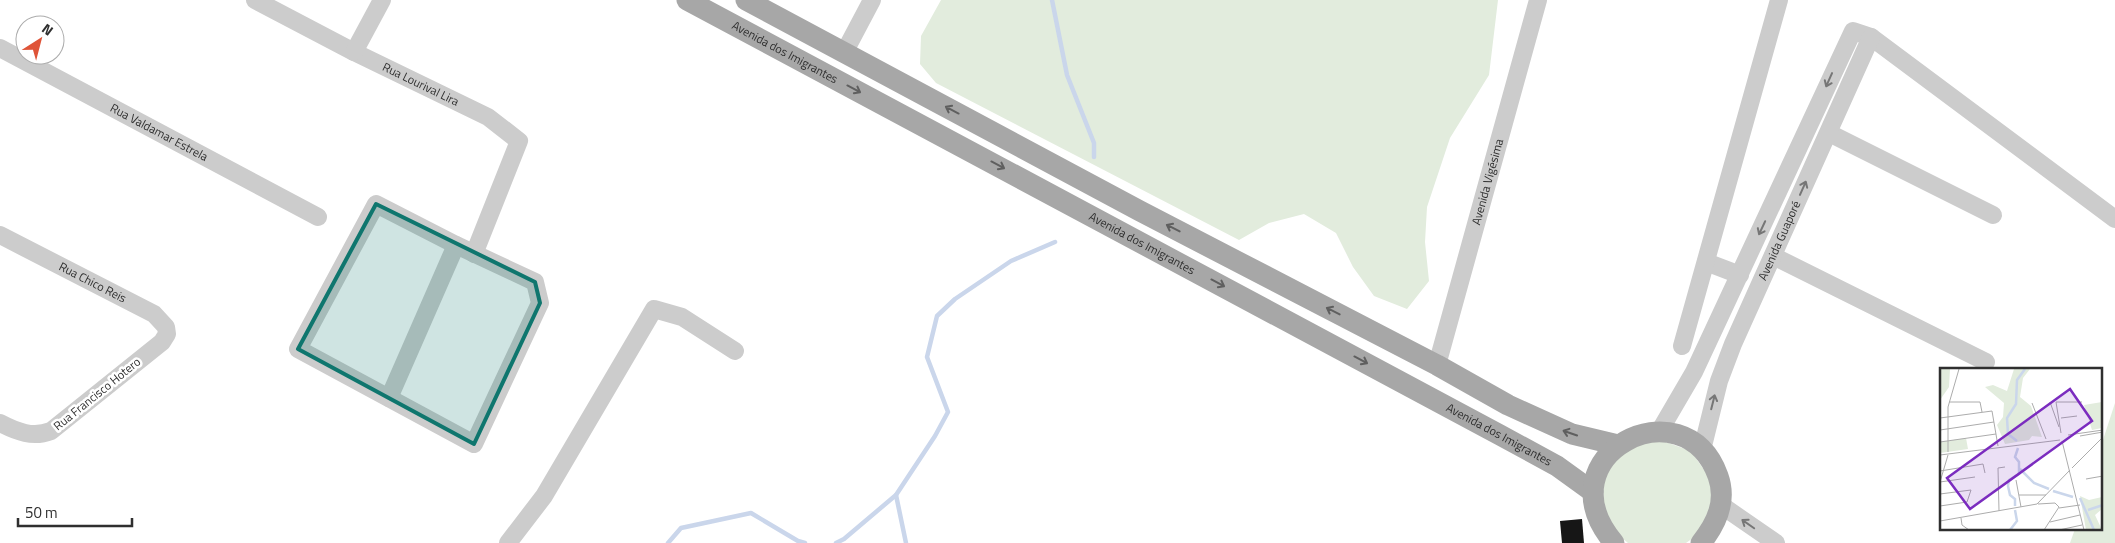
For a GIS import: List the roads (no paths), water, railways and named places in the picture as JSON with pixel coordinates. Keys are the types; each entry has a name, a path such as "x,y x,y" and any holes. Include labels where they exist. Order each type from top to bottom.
{"main road":[{"name":"Avenida dos Imigrantes","path":"687,0 1558,466 1593,492"},
{"path":"746,0 1140,210 1437,364 1534,418 1572,434 1618,445"},
{"path":"1606,538 1595,511 1593,492 1597,474 1605,458 1618,445 1632,436 1649,432 1666,432 1685,438 1702,450 1714,466 1721,485 1721,505 1715,526 1702,543"}],"street":[{"name":"Rua Lourival Lira","path":"255,0 354,52 488,117 519,141 474,254"},
{"path":"354,52 382,0"},
{"path":"844,53 872,0"},
{"name":"Avenida Vigésima","path":"1437,364 1538,0"},
{"path":"1682,346 1779,0"},
{"name":"Avenida Guaporé","path":"1659,432 1694,372 1851,32 1856,31 1871,36 1829,133 1732,344 1719,380 1702,450"},
{"path":"1871,36 2115,219"},
{"name":"Rua Valdamar Estrela","path":"0,48 318,218"},
{"path":"1829,133 1993,215"},
{"path":"1799,147 1818,154"},
{"path":"376,204 456,245 535,282 540,303 474,444 298,349 376,204"},
{"name":"Rua Chico Reis","path":"0,235 154,314 166,327 167,334 162,342"},
{"path":"389,398 456,245"},
{"path":"1773,256 1986,362"},
{"path":"1706,262 1740,275"},
{"path":"508,543 544,496 654,309 682,317 735,351"},
{"name":"Rua Francisco Hotero","path":"0,423 28,434 41,435 51,432 162,342"},
{"path":"1721,505 1776,543"}],"waterway":[{"path":"1052,0 1067,75 1094,143 1094,157"},
{"path":"836,543 844,539 896,495 935,436 948,412 927,357 937,316 955,299 1011,261 1055,242"},
{"path":"896,495 906,543"},
{"path":"668,543 681,528 751,513 798,541 805,543"}]}
